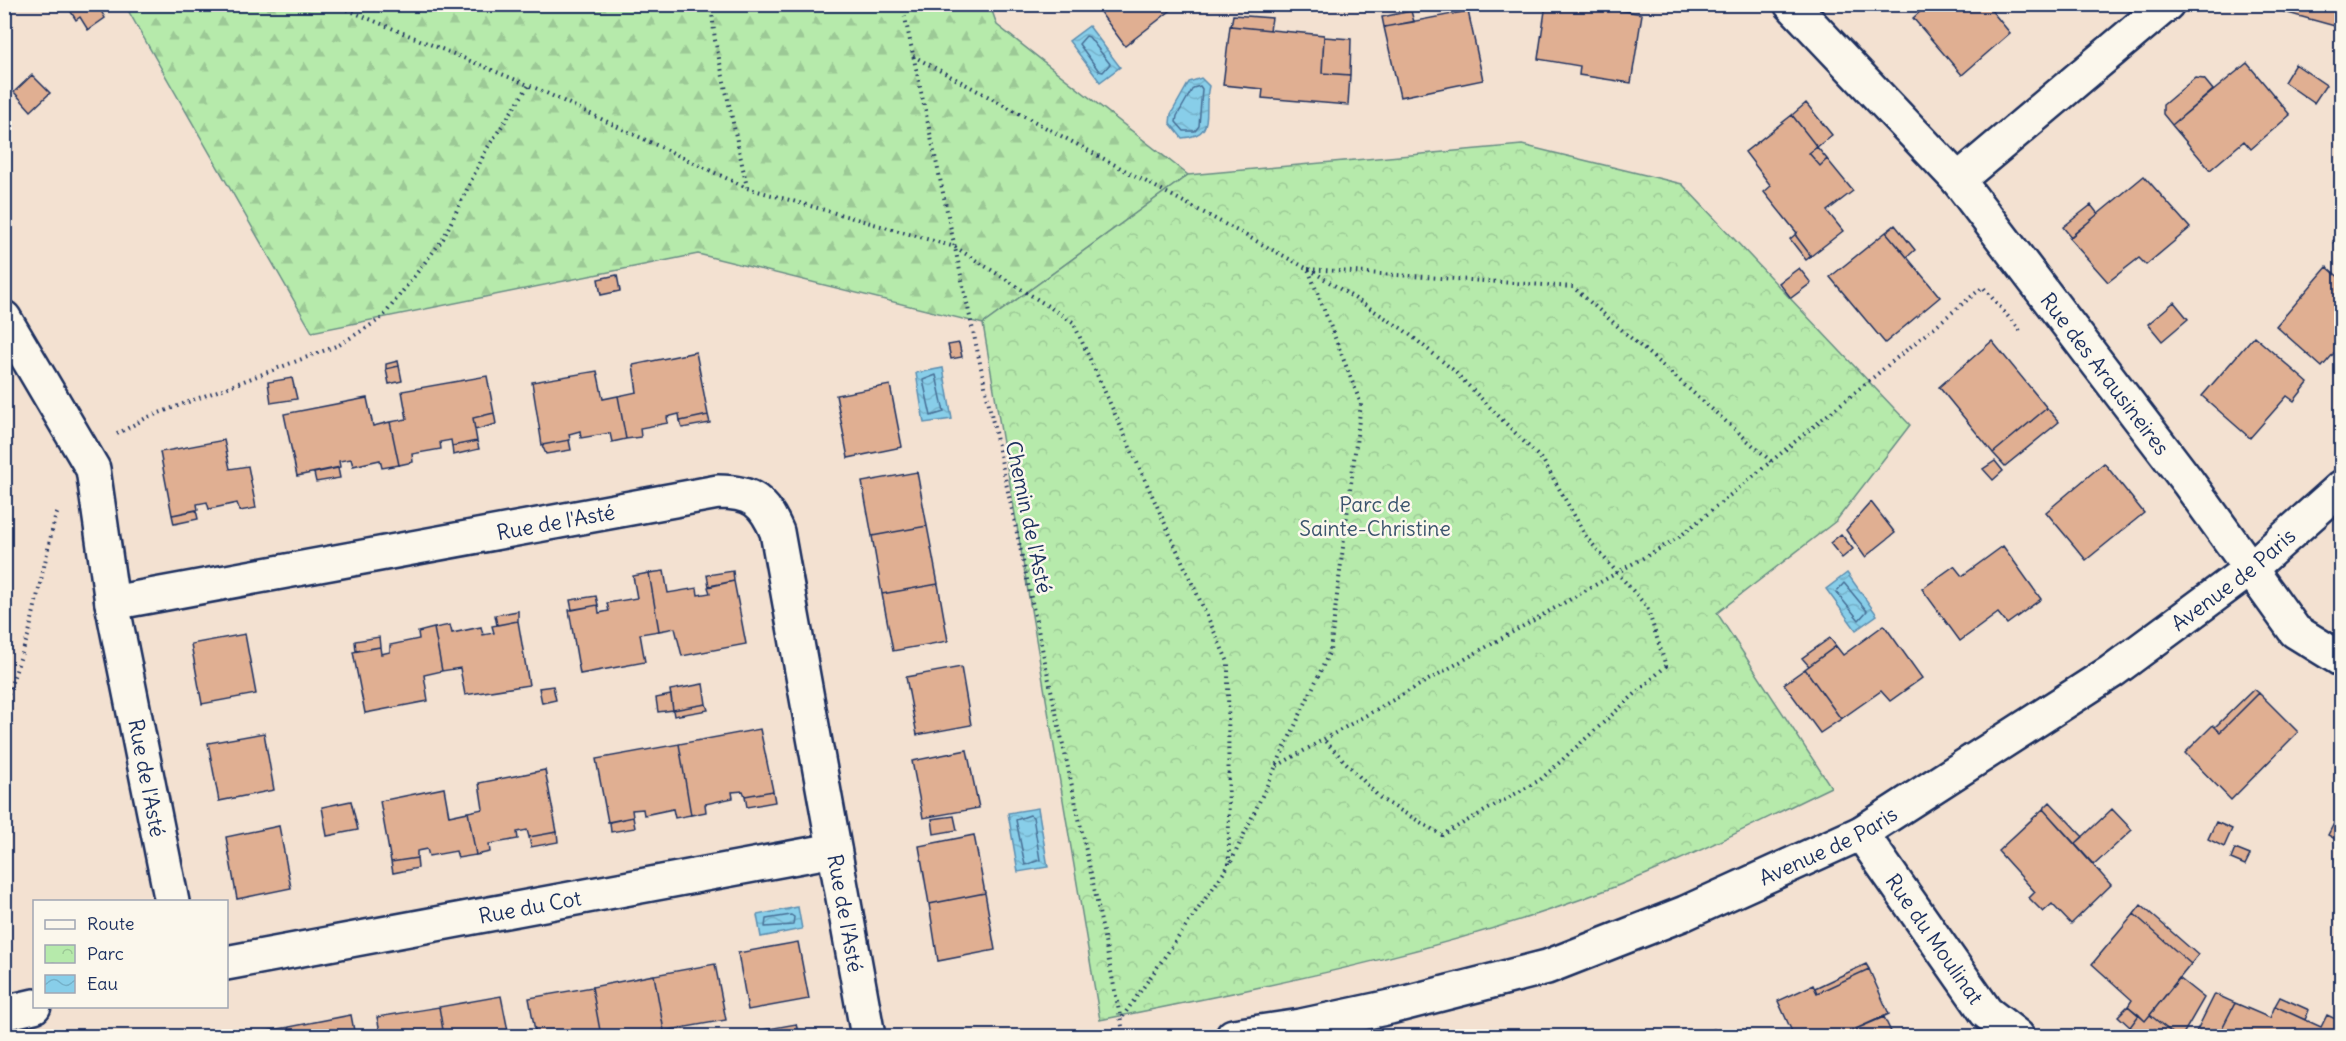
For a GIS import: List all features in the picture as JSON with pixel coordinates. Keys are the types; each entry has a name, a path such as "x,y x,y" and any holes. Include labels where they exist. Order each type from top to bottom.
{"street":[{"name":"Rue des Arausineires","path":"1791,4 1958,180 2188,482 2295,631 2342,660"},
{"path":"1958,180 2168,4"},
{"path":"4,318 93,469 112,603"},
{"name":"Avenue de Paris","path":"1233,1036 1301,1026 1390,1007 1547,967 1684,913 1861,833 2111,672 2250,569 2342,488"},
{"name":"Rue de l'Asté","path":"172,900 112,603 718,492 741,492 769,512 777,532 868,1036"},
{"name":"Rue du Moulinat","path":"1861,833 1986,1012 2017,1036"},
{"name":"Rue du Cot","path":"228,963 834,850"},
{"path":"4,1013 33,1006"}],"path":[{"path":"345,4 348,10 529,86 747,188 955,247 1073,322 1228,662 1229,865"},
{"path":"711,4 715,40 747,188"},
{"name":"Chemin de l'Asté","path":"902,4 1124,1036"},
{"path":"913,56 1308,269 1404,330 1452,369 1544,462 1587,538 1647,607 1666,666 1540,780 1442,834 1381,799 1323,739"},
{"path":"86,456 110,438 146,418 339,345 382,318 443,239 486,150 529,86"},
{"path":"1308,269 1573,287 1772,462"},
{"path":"1121,1019 1229,865 1330,651 1361,404 1308,269"},
{"path":"1277,766 1678,538 1983,287 2029,341"},
{"path":"4,705 29,633 55,518 60,508"}],"green space":[{"path":"125,5 990,5 997,25 1188,175 983,324 698,254 312,332"},
{"name":"Parc de Sainte-Christine","path":"1522,145 1682,184 1910,425 1836,521 1717,613 1831,787 1647,874 1514,922 1308,977 1100,1020 983,324 1188,175"}],"water":[{"path":"1089,26 1120,67 1100,82 1069,41"},
{"path":"1201,78 1209,86 1205,127 1193,136 1182,138 1170,123 1171,114 1189,82"},
{"path":"943,368 952,419 924,423 916,373"},
{"path":"1847,573 1877,615 1856,630 1826,589"},
{"path":"1038,808 1048,867 1018,872 1008,813"},
{"path":"798,907 802,929 761,937 757,915"}],"building":[{"path":"66,4 97,4 105,18 88,30 80,17 76,20"},
{"path":"1094,4 1179,4 1125,46"},
{"path":"1546,4 1585,4 1642,14 1631,83 1579,75 1580,66 1538,59"},
{"path":"1929,4 1986,4 2010,33 1962,75 1913,18"},
{"path":"2286,4 2342,4 2342,28 2284,12"},
{"path":"1411,11 1414,22 1384,27 1382,17"},
{"path":"1468,11 1483,80 1400,97 1384,27"},
{"path":"1233,15 1272,18 1270,30 1231,26"},
{"path":"1230,26 1324,35 1322,73 1350,75 1348,105 1262,98 1263,89 1223,85"},
{"path":"1324,37 1351,39 1350,75 1322,73"},
{"path":"2247,63 2290,115 2251,149 2244,141 2210,170 2172,125"},
{"path":"2295,64 2326,85 2314,103 2284,82"},
{"path":"32,75 50,93 31,111 14,92"},
{"path":"2195,78 2204,79 2213,90 2172,125 2163,114 2163,105"},
{"path":"1806,103 1832,135 1817,147 1792,115"},
{"path":"1792,115 1817,147 1809,153 1820,166 1827,159 1853,191 1827,211 1843,231 1811,256 1796,236 1797,233 1764,192 1771,186 1745,152"},
{"path":"1817,147 1827,159 1820,166 1809,153"},
{"path":"2144,176 2190,228 2146,265 2139,258 2108,282 2069,238"},
{"path":"2091,205 2098,214 2071,237 2063,227"},
{"path":"1895,225 1915,250 1907,257 1886,232"},
{"path":"1886,232 1940,297 1885,343 1830,277"},
{"path":"2342,232 2342,248 2333,241"},
{"path":"1797,233 1796,236 1811,256 1806,260 1790,239"},
{"path":"2327,267 2342,280 2342,344 2322,367 2276,326"},
{"path":"1799,268 1811,283 1791,298 1779,283"},
{"path":"617,275 620,291 601,295 598,279"},
{"path":"2174,302 2188,319 2162,341 2148,324"},
{"path":"2254,336 2308,383 2294,401 2287,396 2250,438 2202,396"},
{"path":"1992,341 2047,408 1993,453 1939,387"},
{"path":"959,343 962,357 951,359 948,345"},
{"path":"696,352 708,415 680,421 679,414 667,417 668,423 640,428 641,437 626,439 618,396 637,392 633,365"},
{"path":"398,361 399,366 386,369 386,364"},
{"path":"399,366 402,381 389,384 386,369"},
{"path":"597,371 603,399 618,396 626,439 612,442 610,433 581,438 580,431 569,434 570,440 542,445 532,382"},
{"path":"487,376 494,413 473,418 477,441 452,446 451,440 440,442 441,449 412,454 413,462 399,465 390,422 407,419 402,391"},
{"path":"292,378 297,399 271,403 268,382"},
{"path":"890,385 902,447 848,458 836,395"},
{"path":"367,398 373,426 390,422 399,465 382,468 380,460 353,466 351,459 339,461 340,467 297,476 284,414"},
{"path":"2047,408 2059,422 2005,466 1993,453"},
{"path":"494,413 496,424 475,430 473,418"},
{"path":"708,415 710,423 682,428 680,421"},
{"path":"224,440 230,469 248,466 256,508 240,511 237,503 209,509 207,502 197,504 198,510 172,515 160,452"},
{"path":"569,440 571,450 546,454 542,445"},
{"path":"477,441 479,449 453,455 452,446"},
{"path":"1995,461 2003,471 1993,480 1983,469"},
{"path":"2104,463 2144,513 2086,560 2046,512"},
{"path":"338,468 340,478 316,482 314,473"},
{"path":"917,472 927,526 872,536 862,482"},
{"path":"1871,502 1895,533 1865,557 1846,530"},
{"path":"196,510 198,519 174,524 172,515"},
{"path":"927,526 938,584 882,594 872,536"},
{"path":"1841,534 1853,549 1842,558 1830,543"},
{"path":"2003,546 2041,599 2007,624 1998,613 1960,641 1922,589 1954,566 1962,576"},
{"path":"664,571 668,593 697,588 698,595 710,593 708,587 734,581 746,644 682,656 675,628 659,631 649,573"},
{"path":"733,571 734,581 709,586 707,575"},
{"path":"649,573 659,631 640,634 645,662 580,674 569,610 598,605 599,613 609,611 607,603 637,598 633,576"},
{"path":"938,584 948,641 893,651 882,594"},
{"path":"596,596 598,605 572,610 570,600"},
{"path":"518,611 518,621 497,625 495,615"},
{"path":"518,621 529,685 465,695 460,668 442,671 434,628 450,625 452,633 481,627 483,635 494,633 492,626"},
{"path":"1884,625 1922,678 1890,701 1881,691 1841,719 1805,669 1836,646 1843,655"},
{"path":"434,628 442,671 424,675 428,701 365,713 353,652 380,647 381,654 390,652 390,645 419,639 418,632"},
{"path":"245,634 256,694 202,704 191,644"},
{"path":"379,637 380,647 356,651 355,641"},
{"path":"1830,638 1836,646 1809,666 1802,658"},
{"path":"961,667 971,725 917,735 906,677"},
{"path":"1805,669 1841,719 1820,733 1784,684"},
{"path":"703,684 706,704 673,710 670,690"},
{"path":"553,686 556,700 542,703 539,688"},
{"path":"2254,689 2259,693 2220,732 2215,727"},
{"path":"2259,693 2298,732 2231,800 2185,753 2213,725 2220,732"},
{"path":"671,695 673,710 658,712 656,698"},
{"path":"706,704 708,710 674,716 673,710"},
{"path":"760,729 773,791 745,796 743,791 732,792 733,798 705,804 706,812 691,815 679,744"},
{"path":"264,733 274,790 219,801 208,743"},
{"path":"679,744 691,815 675,818 673,809 644,815 643,809 632,810 633,817 608,822 596,759"},
{"path":"967,750 979,808 923,818 912,761"},
{"path":"545,770 557,832 529,837 527,830 517,832 518,839 489,844 490,852 476,855 468,812 483,809 479,783"},
{"path":"444,788 449,816 468,812 476,855 458,858 456,851 429,856 427,849 417,851 417,858 391,862 380,801"},
{"path":"773,791 775,802 747,807 745,796"},
{"path":"351,801 358,830 327,836 322,807"},
{"path":"2050,802 2083,837 2075,844 2043,809"},
{"path":"2342,808 2342,843 2328,835"},
{"path":"2043,809 2111,885 2071,924 2052,904 2043,912 2029,898 2035,892 1998,851"},
{"path":"2112,809 2132,830 2094,865 2075,844"},
{"path":"954,816 957,830 934,834 932,819"},
{"path":"633,817 635,828 611,832 610,822"},
{"path":"2216,822 2232,829 2224,847 2208,839"},
{"path":"279,826 291,888 237,899 226,837"},
{"path":"557,832 558,842 531,847 529,837"},
{"path":"974,835 985,893 929,904 919,846"},
{"path":"2235,849 2250,855 2245,865 2231,859"},
{"path":"417,858 418,868 393,873 391,862"},
{"path":"985,893 995,950 938,961 929,904"},
{"path":"2141,905 2198,955 2191,964 2134,914"},
{"path":"2134,914 2191,964 2145,1021 2128,1006 2132,1000 2092,964"},
{"path":"798,942 809,999 748,1010 738,953"},
{"path":"715,964 726,1020 664,1031 654,975"},
{"path":"1866,964 1869,969 1817,993 1815,988"},
{"path":"1869,969 1889,1014 1840,1036 1794,1036 1778,1001 1813,985 1817,993"},
{"path":"654,975 664,1031 638,1036 601,1036 592,987"},
{"path":"2179,978 2204,998 2182,1036 2176,1036 2150,1015"},
{"path":"592,987 601,1036 536,1036 529,998"},
{"path":"2215,994 2235,1003 2218,1036 2194,1036"},
{"path":"501,996 509,1036 444,1036 439,1007"},
{"path":"2280,997 2309,1010 2305,1020 2275,1006"},
{"path":"2235,1003 2270,1018 2275,1006 2321,1027 2327,1015 2342,1022 2342,1034 2218,1036"},
{"path":"2128,1006 2139,1015 2130,1027 2118,1016"},
{"path":"439,1007 444,1036 381,1036 377,1017"},
{"path":"351,1015 355,1036 291,1036 289,1027"},
{"path":"2139,1015 2145,1021 2150,1015 2176,1036 2164,1036 2155,1029 2148,1036 2141,1036 2130,1027"},
{"path":"1884,1017 1893,1036 1851,1036 1849,1032"},
{"path":"796,1024 799,1036 769,1036 768,1029"},
{"path":"289,1027 291,1036 238,1036"},
{"path":"768,1029 769,1036 753,1036 752,1032"},
{"path":"1714,1029 1716,1036 1696,1036"}]}
